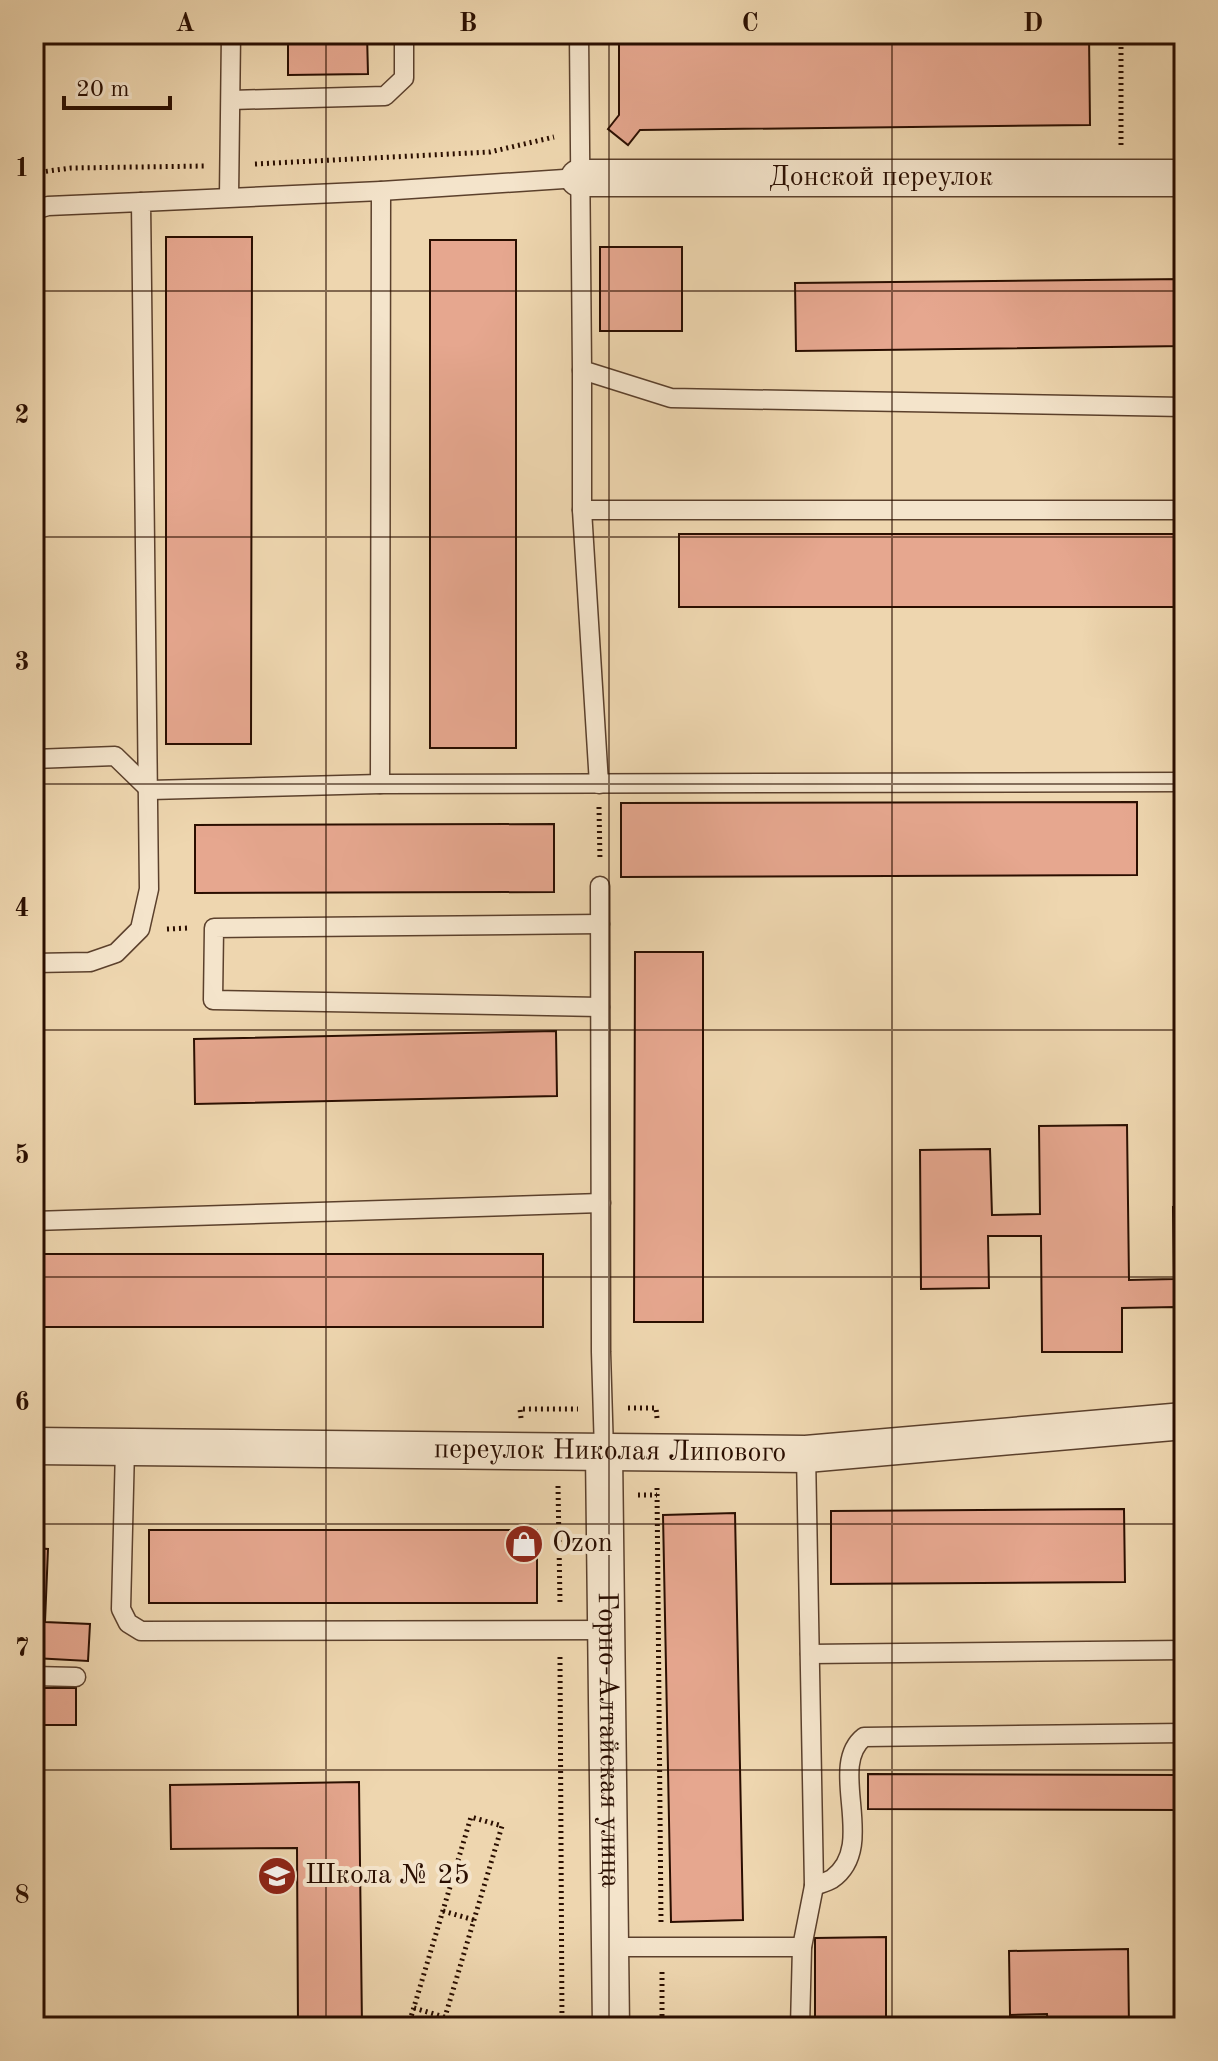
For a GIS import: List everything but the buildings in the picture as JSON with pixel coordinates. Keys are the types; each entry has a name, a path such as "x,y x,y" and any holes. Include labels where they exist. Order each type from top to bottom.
{"street":[{"name":"Донской переулок","path":"579,178 1184,178"},
{"name":"переулок Николая Липового","path":"34,1446 806,1454 1184,1421"},
{"name":"Горно-Алтайская улица","path":"604,1452 611,2027"}],"lane":[{"path":"229,197 231,34"},
{"path":"231,100 385,96 404,78 404,34"},
{"path":"579,34 582,510 599,784"},
{"path":"34,210 48,206 381,191 579,178"},
{"path":"380,784 381,191"},
{"path":"34,963 90,962 116,953 140,929 149,889 141,202"},
{"path":"582,370 671,398 1184,407"},
{"path":"582,510 1184,510"},
{"path":"34,759 115,756 150,790 380,784 1184,782"},
{"path":"600,886 604,1452"},
{"path":"600,924 214,928 213,1000 600,1007"},
{"path":"34,1221 601,1203"},
{"path":"125,1448 121,1609 128,1623 141,1631 607,1630"},
{"path":"800,2027 802,1947 814,1886 806,1454"},
{"path":"810,1654 1184,1650"},
{"path":"34,1676 76,1677"},
{"path":"814,1886 832,1879 849,1855 853,1837 850,1759 855,1744 864,1737 1184,1733"},
{"path":"610,1947 802,1947"}],"path":[{"path":"1121,34 1121,178"},
{"path":"34,173 71,168 230,166 490,152 547,137 579,137"},
{"path":"599,784 600,886"},
{"path":"140,929 214,928"},
{"path":"619,1408 656,1408 657,1428"},
{"path":"657,1495 662,2027"},
{"path":"559,1496 562,2027"},
{"path":"408,2027 471,1817 502,1826 445,2017"},
{"path":"443,1911 474,1920"},
{"path":"414,2008 478,2027"}],"place":[{"name":"Ozon","path":"524,1544"},
{"name":"Школа № 25","path":"277,1876"}]}
